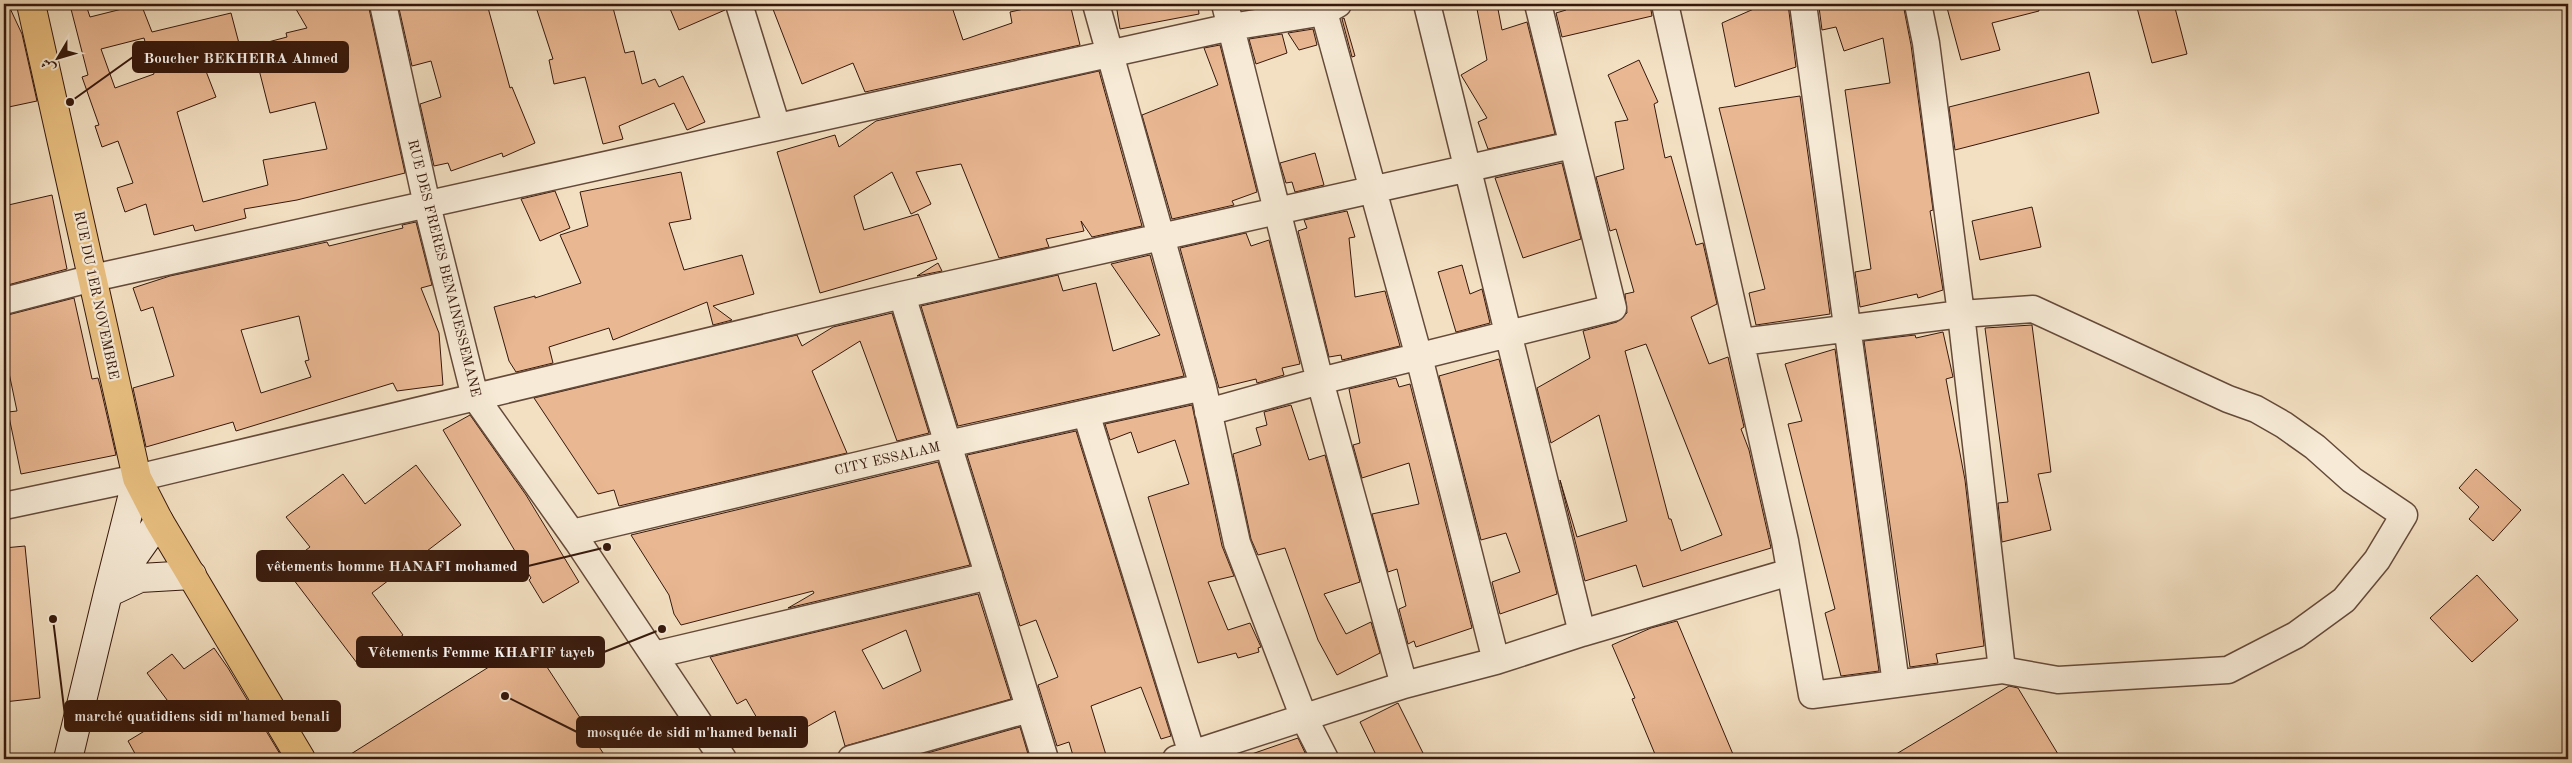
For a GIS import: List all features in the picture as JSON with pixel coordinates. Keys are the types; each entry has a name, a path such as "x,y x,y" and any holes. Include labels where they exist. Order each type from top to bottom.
{"main road":[{"name":"RUE DU 1ER NOVEMBRE","path":"31,4 136,478 159,521 192,575"},
{"path":"192,575 285,759"},
{"path":"192,575 302,759"}],"street":[{"name":"RUE DES FRERES BENAINESSEMANE","path":"383,4 427,204 475,397 572,533 723,759"},
{"path":"739,4 777,127"},
{"path":"1096,4 1203,387 1237,543 1304,718 1325,759"},
{"path":"1427,4 1507,335 1582,632"},
{"path":"1208,412 1320,381 1613,308 1538,4"},
{"path":"1664,4 1741,342 1790,572 1812,695 2002,670 2058,680 2228,670 2296,635 2344,600 2377,560 2404,516 2352,480 2315,447 2256,409 2228,399 2033,309 1961,314 1741,342"},
{"path":"1803,4 1896,684"},
{"path":"1918,4 1926,43 1961,314 2002,670"},
{"path":"4,301 93,278 1110,53 1228,15 1331,8 1372,190 1419,357 1496,661"},
{"path":"1228,15 1320,381 1404,685"},
{"path":"4,506 136,478 902,295 1572,145"},
{"path":"902,295 1045,759"},
{"name":"CITY ESSALAM","path":"572,533 948,444 1203,387"},
{"path":"1086,414 1184,757 1404,685 1496,661 1582,632 1790,572"},
{"path":"68,759 136,478"},
{"path":"108,593 159,521"},
{"path":"108,593 140,578 192,575"},
{"path":"654,655 989,576"},
{"path":"851,759 1029,710"}],"building":[{"path":"4,4 8,4 22,34 37,101 4,108"},
{"path":"120,4 141,4 152,32 231,13 241,51 202,61 216,97 177,112 203,202 268,185 263,160 327,149 315,102 270,113 253,46 287,37 286,33 307,28 293,4 368,4 405,173 297,200 244,209 246,218 195,231 193,225 154,235 146,204 125,212 117,188 133,183 118,141 102,147 95,126 99,125 82,77 88,75 71,9 86,5 90,17 122,9","holes":["144,38 154,74 115,88 101,49"]},
{"path":"398,4 487,4 510,88 512,87 535,143 503,157 502,153 451,171 448,163 434,166 420,104 441,97 431,61 412,66"},
{"path":"535,4 612,4 625,53 634,51 642,84 655,79 659,87 683,76 705,122 687,130 674,103 619,126 623,139 603,144 585,77 554,84 549,60 553,59"},
{"path":"668,4 724,4 725,10 679,30"},
{"path":"771,4 951,4 963,40 1012,23 1010,12 1047,4 1070,4 1080,45 865,92 853,63 802,84"},
{"path":"1116,4 1198,4 1199,14 1120,29"},
{"path":"1476,4 1497,4 1502,30 1527,22 1555,134 1488,149 1478,122 1487,118 1461,75 1487,60"},
{"path":"1565,4 1650,4 1652,16 1562,37 1556,13 1566,10"},
{"path":"1765,4 1788,4 1796,67 1735,87 1722,23"},
{"path":"1829,4 1903,4 1911,45 1933,210 1930,211 1943,290 1918,298 1917,294 1860,307 1855,272 1871,269 1845,90 1890,83 1883,38 1844,51 1836,27 1822,30 1819,7"},
{"path":"1946,4 2038,4 2039,11 1992,23 2000,50 1961,60"},
{"path":"2136,4 2174,4 2187,54 2152,63"},
{"path":"1344,18 1355,56 1352,57 1342,19"},
{"path":"1313,29 1317,45 1299,50 1288,33"},
{"path":"1282,34 1287,53 1256,64 1249,39"},
{"path":"1220,45 1257,192 1232,201 1234,205 1172,219 1142,115 1218,85 1204,48"},
{"path":"1639,60 1658,102 1654,104 1665,158 1671,156 1696,245 1703,243 1717,304 1691,317 1709,364 1728,357 1744,427 1741,429 1749,450 1771,548 1643,587 1636,565 1585,581 1560,480 1577,537 1627,521 1599,415 1551,443 1537,388 1590,358 1583,331 1617,322 1627,313 1625,294 1634,292 1616,229 1610,231 1596,177 1624,169 1615,122 1628,120 1608,75","holes":["1646,344 1722,535 1681,551 1671,519 1669,519 1625,351"]},
{"path":"1099,71 1142,226 1092,237 1081,221 1084,231 1046,239 1049,247 999,258 961,164 916,172 931,204 911,214 892,172 854,196 864,230 918,214 937,259 820,293 777,152 835,135 839,147 876,121"},
{"path":"2089,72 2099,113 1955,150 1949,107"},
{"path":"1800,96 1830,314 1756,325 1749,293 1765,289 1719,108"},
{"path":"1315,153 1324,185 1295,192 1292,182 1286,183 1280,163"},
{"path":"1562,163 1581,239 1523,258 1495,178"},
{"path":"681,172 691,219 669,223 684,270 742,255 754,294 713,306 732,320 713,325 707,302 613,340 609,328 549,347 553,363 516,372 509,361 494,307 535,296 535,298 581,283 560,235 588,226 580,192"},
{"path":"555,191 570,228 540,241 521,199"},
{"path":"52,195 67,269 4,286 4,206"},
{"path":"2032,207 2041,247 1980,260 1972,221"},
{"path":"1347,211 1355,237 1349,238 1355,297 1385,291 1400,346 1342,360 1341,355 1329,357 1298,231 1307,228 1304,220"},
{"path":"416,222 432,285 421,288 439,333 443,385 397,391 393,383 236,431 233,422 146,447 133,388 174,376 153,307 141,311 133,288 170,276 327,242 329,246 403,228 402,225","holes":["299,316 309,360 305,361 311,377 261,393 241,330"]},
{"path":"1246,233 1251,246 1269,240 1300,364 1282,368 1284,375 1257,383 1256,379 1219,388 1180,248"},
{"path":"1150,255 1184,376 958,426 921,306 1058,275 1063,291 1096,283 1113,351 1160,335 1111,264"},
{"path":"938,263 942,271 917,276"},
{"path":"1462,265 1470,294 1482,289 1490,323 1456,332 1438,272"},
{"path":"74,298 92,379 98,378 116,455 21,474 8,412 17,411 4,349 4,316"},
{"path":"892,313 929,433 897,441 860,341 812,371 847,453 619,506 614,490 598,494 534,398 797,335 802,346 833,327"},
{"path":"2032,325 2051,472 2038,474 2051,530 2002,542 1998,503 2008,502 1985,328"},
{"path":"1943,332 1953,377 1946,379 1965,480 1984,646 1936,654 1938,663 1910,667 1864,341 1915,335 1916,338"},
{"path":"1835,349 1879,671 1841,676 1825,613 1835,609 1788,424 1802,421 1785,364"},
{"path":"1499,359 1557,594 1500,614 1492,582 1520,572 1506,533 1481,540 1439,376"},
{"path":"1396,378 1399,387 1410,384 1472,628 1416,647 1414,641 1408,644 1399,609 1406,606 1397,569 1388,572 1372,514 1419,504 1409,463 1362,478 1353,445 1360,443 1349,389"},
{"path":"1192,405 1222,546 1234,576 1208,582 1228,630 1250,623 1261,647 1258,648 1259,652 1238,658 1236,653 1198,663 1148,497 1189,484 1175,440 1138,453 1131,432 1110,440 1105,424"},
{"path":"1291,405 1309,460 1325,455 1360,582 1324,594 1346,634 1371,622 1380,653 1337,675 1318,640 1285,548 1258,555 1251,539 1233,454 1261,445 1256,428 1267,425 1264,412"},
{"path":"470,415 526,495 579,582 543,603 529,580 531,578 443,430"},
{"path":"1076,431 1171,736 1161,739 1141,687 1091,706 1106,755 1093,759 1074,759 1069,742 1057,746 1038,685 1058,677 1036,620 1020,626 967,455"},
{"path":"938,462 970,565 788,608 814,593 813,591 681,625 674,614 669,595 631,535"},
{"path":"416,465 461,525 372,593 403,635 360,667 284,567 310,547 286,517 343,474 365,504"},
{"path":"2476,469 2521,510 2493,541 2469,519 2479,507 2459,488"},
{"path":"25,546 40,698 4,702 4,548"},
{"path":"2477,575 2518,620 2472,662 2430,618"},
{"path":"978,594 1011,699 845,746 835,711 773,746 746,699 737,704 710,657","holes":["906,630 921,671 883,689 862,650"]},
{"path":"1677,621 1735,759 1657,759 1632,699 1635,698 1612,645 1651,628"},
{"path":"530,641 607,759 343,759"},
{"path":"214,648 283,759 138,759 128,741 176,712 147,673 172,654 184,669"},
{"path":"2009,686 2018,688 2061,759 1888,759"},
{"path":"1398,703 1426,759 1378,759 1360,722"},
{"path":"1020,727 1028,754 1007,759 906,759"},
{"path":"1298,738 1308,759 1247,759 1246,756"}],"place":[{"name":"Boucher BEKHEIRA Ahmed","path":"70,102"},
{"name":"vêtements homme HANAFI mohamed","path":"607,547"},
{"name":"marché quatidiens sidi m'hamed benali","path":"53,619"},
{"name":"Vêtements Femme KHAFIF tayeb","path":"662,629"},
{"name":"mosquée de sidi m'hamed benali","path":"505,696"}]}
